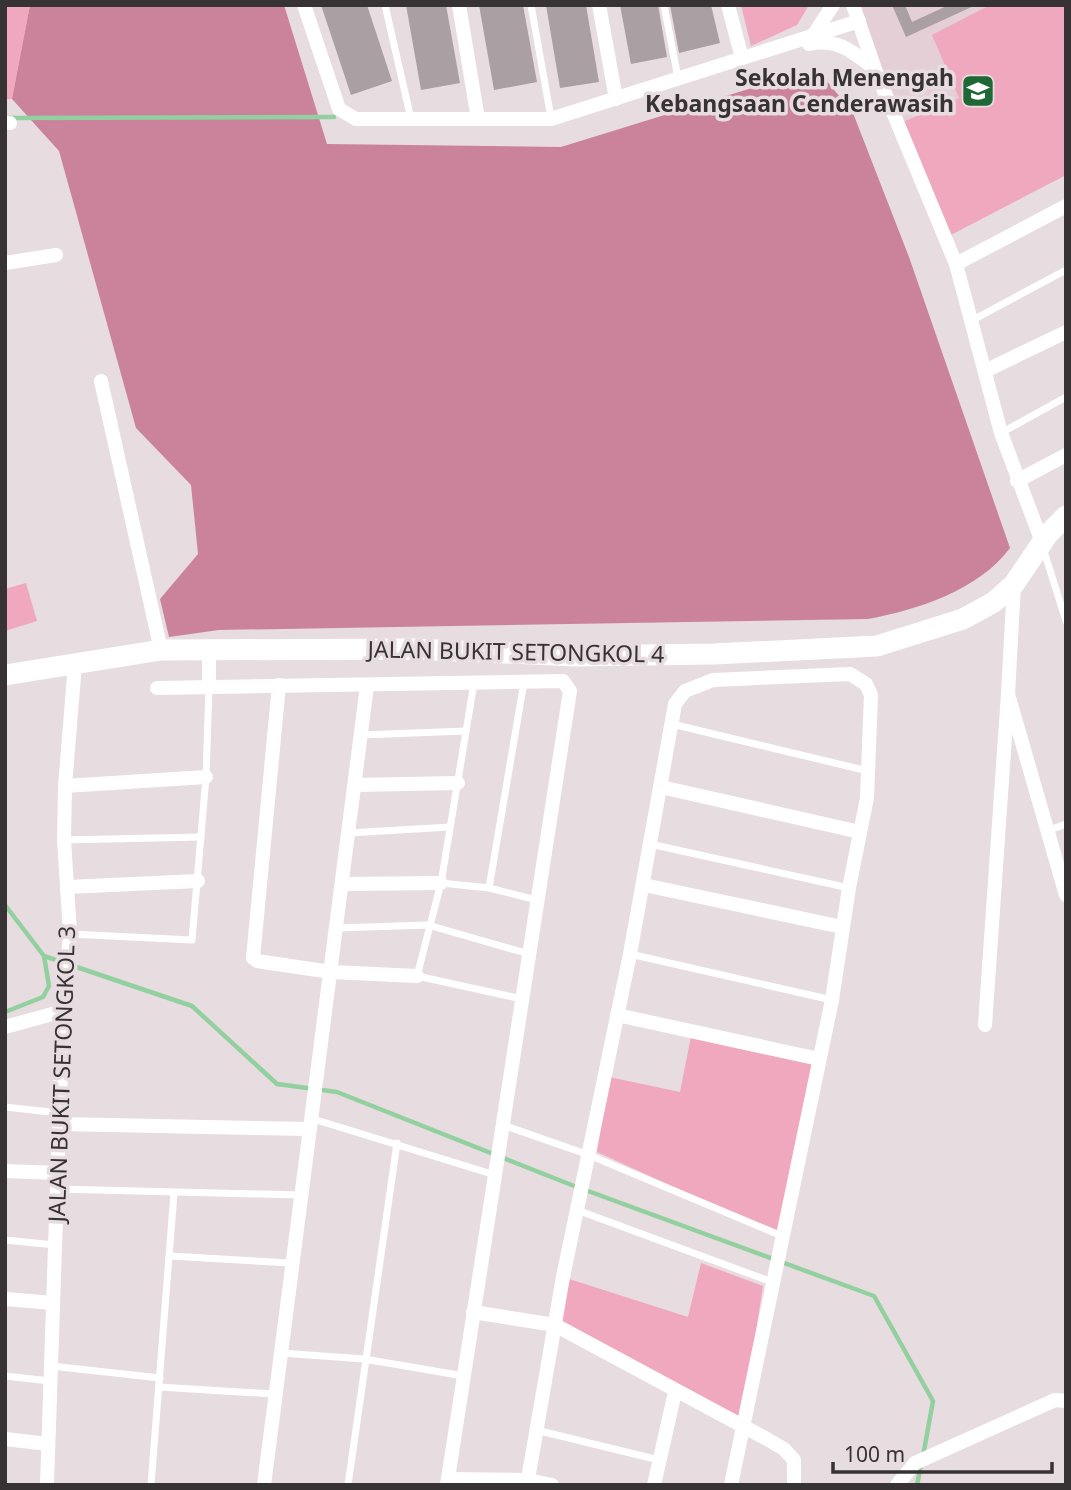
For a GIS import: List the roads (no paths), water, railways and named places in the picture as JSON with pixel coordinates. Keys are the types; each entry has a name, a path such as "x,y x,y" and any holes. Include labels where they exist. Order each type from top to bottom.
{"street":[{"path":"304,5 343,113 356,119 551,118 742,58 825,40 847,47 875,69"},
{"path":"459,5 478,119"},
{"path":"599,5 616,99"},
{"path":"728,5 742,58"},
{"path":"814,34 833,5"},
{"path":"853,5 875,69 956,264 1001,433 1042,542"},
{"path":"766,52 859,21"},
{"path":"956,264 1066,206"},
{"path":"5,263 56,255"},
{"path":"985,370 1066,332"},
{"path":"102,381 161,649"},
{"path":"1017,481 1066,455"},
{"name":"JALAN BUKIT SETONGKOL 4","path":"5,676 161,649 414,649 576,656 841,649 888,644 963,619 994,602 1014,584 1042,542 1066,516"},
{"path":"985,1025 1009,694 1014,584"},
{"path":"209,648 209,685"},
{"name":"JALAN BUKIT SETONGKOL 3","path":"47,1485 63,1010 70,934 64,840 65,786 75,664"},
{"path":"528,1482 580,1192 631,954 675,704 685,691 713,680 850,674 866,684 871,695 867,799 842,927 832,1000 731,1485"},
{"path":"157,688 209,685 367,686 563,681 570,691 447,1482 528,1482 552,1485"},
{"path":"279,685 253,958 257,961 331,972 416,976"},
{"path":"264,1485 290,1263 337,928 367,686"},
{"path":"1009,694 1066,895"},
{"path":"65,786 206,777"},
{"path":"355,785 458,783"},
{"path":"660,787 860,832"},
{"path":"67,887 198,881"},
{"path":"342,884 442,883"},
{"path":"644,885 842,927"},
{"path":"5,1027 63,1010"},
{"path":"617,1015 819,1059"},
{"path":"59,1119 309,1121"},
{"path":"5,1171 57,1173"},
{"path":"5,1299 53,1303"},
{"path":"473,1311 555,1325 784,1449 794,1460 794,1485"},
{"path":"654,1485 675,1392"},
{"path":"897,1485 915,1463 1055,1400 1066,1401"},
{"path":"5,1439 48,1444"}],"lane":[{"path":"385,5 411,119"},
{"path":"531,5 551,118"},
{"path":"664,5 678,79"},
{"path":"971,321 1066,270"},
{"path":"1001,433 1066,397"},
{"path":"1042,542 1066,621"},
{"path":"489,888 524,681"},
{"path":"474,683 442,883 428,925 416,976 522,999"},
{"path":"70,934 189,942 193,938 206,777 209,685"},
{"path":"672,724 870,772"},
{"path":"361,735 466,732"},
{"path":"1047,831 1066,824"},
{"path":"349,833 450,827"},
{"path":"64,840 201,837"},
{"path":"650,844 849,888"},
{"path":"442,883 489,888 538,900"},
{"path":"337,928 428,925 530,954"},
{"path":"631,954 832,1000"},
{"path":"5,1107 59,1119"},
{"path":"309,1121 397,1143 495,1173"},
{"path":"502,1129 589,1156 782,1242"},
{"path":"348,1485 397,1143"},
{"path":"57,1189 300,1195"},
{"path":"151,1485 174,1193"},
{"path":"577,1210 774,1276"},
{"path":"5,1240 55,1245"},
{"path":"170,1256 290,1263"},
{"path":"279,1353 364,1359 464,1377"},
{"path":"5,1376 50,1374 274,1394"},
{"path":"537,1430 660,1461"}],"waterway":[{"path":"9,118 334,117"},
{"path":"5,905 44,956 192,1006 277,1084 337,1092 569,1184 874,1296 933,1401 923,1456"},
{"path":"5,1012 43,997 49,986 44,956"},
{"path":"917,1485 921,1465"}],"place":[{"name":"Sekolah Menengah Kebangsaan Cenderawasih","path":"978,91"}]}
